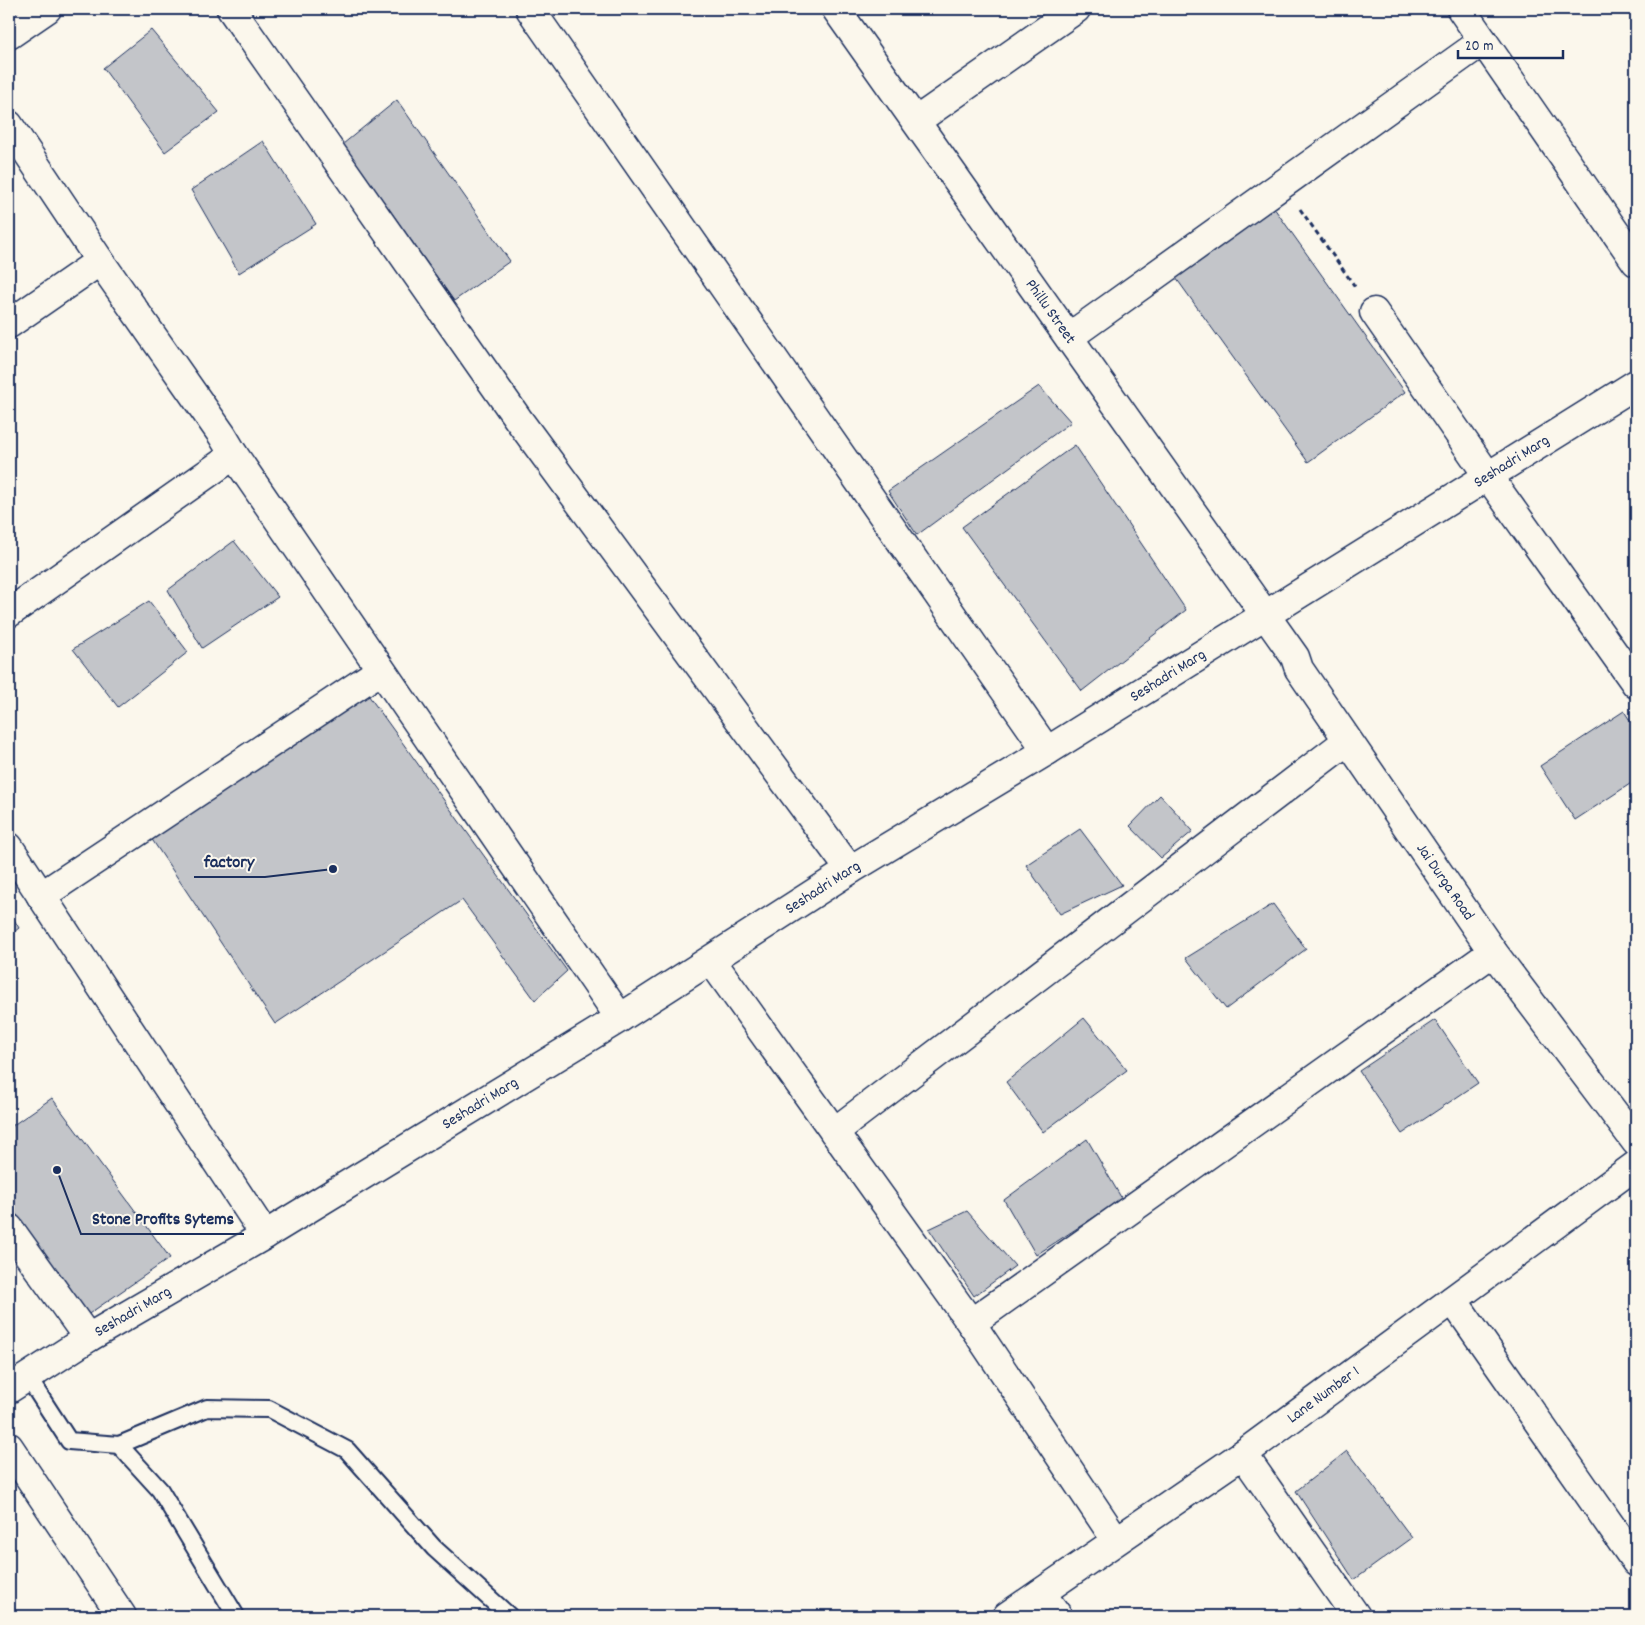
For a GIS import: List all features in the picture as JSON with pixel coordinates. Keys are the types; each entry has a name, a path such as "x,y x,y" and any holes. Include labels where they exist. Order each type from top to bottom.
{"street":[{"path":"231,9 518,419 850,870"},
{"path":"530,9 1047,751"},
{"name":"Phillu Street","path":"836,9 1265,614"},
{"path":"916,121 1076,9"},
{"path":"1460,9 1636,262"},
{"path":"9,35 43,10"},
{"path":"1069,337 1483,41"},
{"path":"9,125 100,261 222,435 620,1018"},
{"path":"9,324 100,261"},
{"path":"1374,312 1636,684"},
{"name":"Seshadri Marg","path":"18,1382 88,1338 264,1236 620,1018 850,870 1047,751 1636,384"},
{"path":"9,613 234,455"},
{"name":"Jai Durga Road","path":"1265,614 1296,657 1299,669 1347,741 1492,952 1636,1142"},
{"path":"41,896 381,670"},
{"path":"834,1132 1347,741"},
{"path":"9,847 264,1236"},
{"path":"971,1323 1492,952"},
{"path":"710,960 971,1323 1116,1540"},
{"name":"Lane Number 1","path":"1006,1616 1243,1454 1636,1166"},
{"path":"9,1228 88,1338"},
{"path":"1453,1300 1636,1562"},
{"path":"9,1447 122,1616"},
{"path":"1243,1454 1356,1616"},
{"path":"1041,1593 1058,1616"}],"lane":[{"path":"18,1382 69,1441 118,1445 207,1408 269,1409 346,1450 434,1548 509,1616"},
{"path":"118,1445 160,1490 236,1616"}],"path":[{"path":"1282,184 1374,312"}],"building":[{"path":"151,30 219,112 165,152 103,68"},
{"path":"397,100 510,261 454,301 343,144"},
{"path":"263,141 316,224 239,273 191,190"},
{"path":"1274,208 1405,392 1308,462 1176,278"},
{"path":"1039,386 1071,422 917,535 888,491"},
{"path":"1075,445 1186,610 1082,691 962,527"},
{"path":"234,541 278,597 202,648 168,590"},
{"path":"149,601 188,652 118,707 73,649"},
{"path":"366,692 567,971 535,1000 462,900 275,1024 151,838"},
{"path":"1624,711 1636,730 1636,780 1575,820 1540,766"},
{"path":"1160,795 1193,831 1161,858 1130,826"},
{"path":"1080,829 1122,885 1060,914 1026,865"},
{"path":"1273,904 1306,949 1226,1009 1186,958"},
{"path":"9,911 19,928 9,936"},
{"path":"1084,1018 1127,1070 1043,1132 1006,1082"},
{"path":"1435,1020 1478,1083 1402,1134 1359,1071"},
{"path":"52,1098 170,1258 80,1320 9,1212 9,1128"},
{"path":"1087,1139 1122,1199 1036,1255 1004,1200"},
{"path":"967,1211 1015,1266 974,1296 929,1229"},
{"path":"1347,1451 1412,1538 1354,1580 1296,1491"},
{"path":"1300,1608 1306,1616 1289,1616"}],"place":[{"name":"factory","path":"333,869"},
{"name":"Stone Profits Sytems","path":"57,1170"}]}
